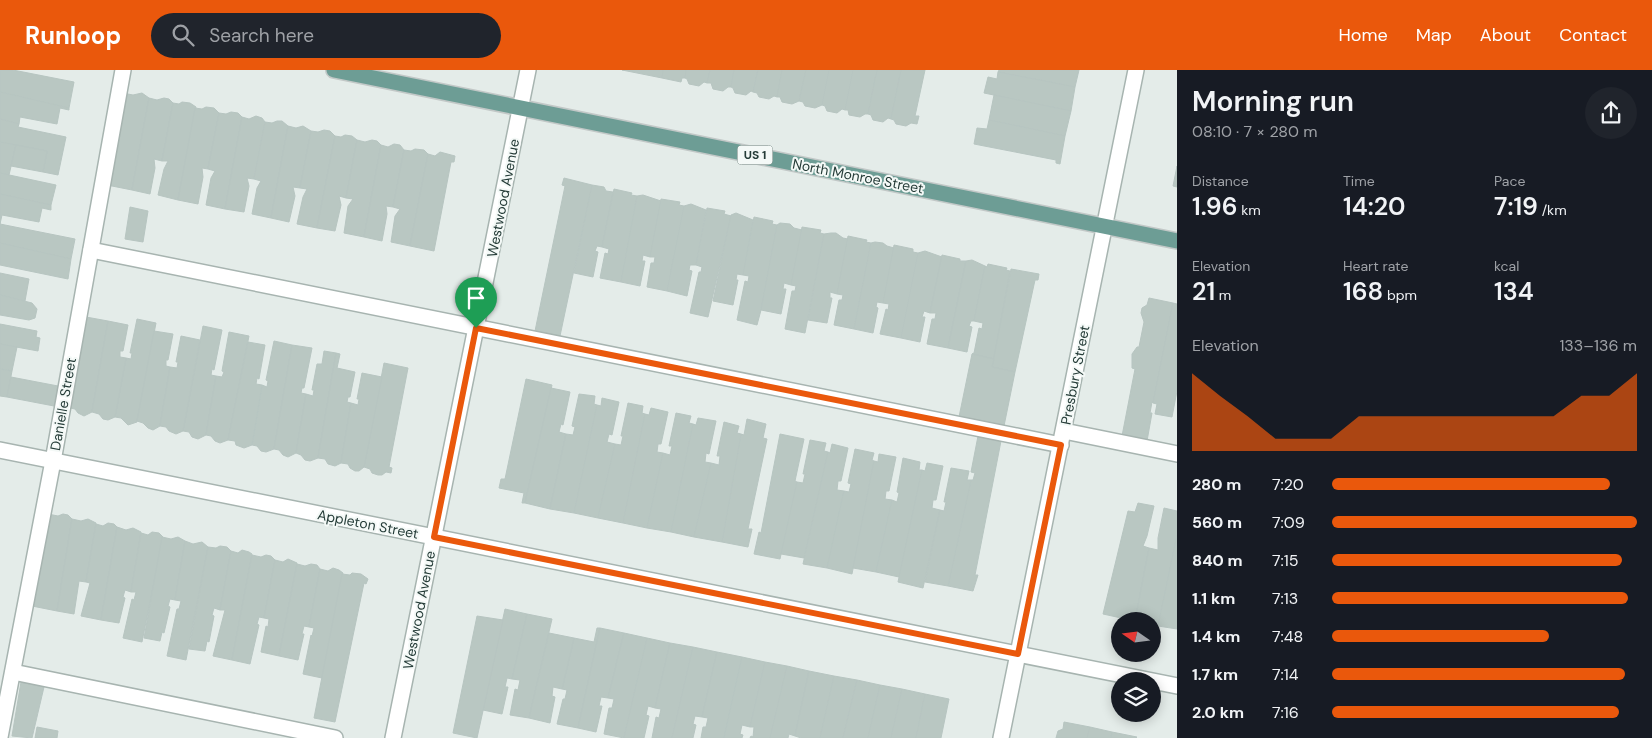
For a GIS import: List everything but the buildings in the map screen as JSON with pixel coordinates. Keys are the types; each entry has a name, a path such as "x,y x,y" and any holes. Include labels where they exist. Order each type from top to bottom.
{"main road":[{"name":"North Monroe Street","path":"334,70 1177,241"}],"street":[{"name":"Danielle Street","path":"0,737 53,461 123,70"},
{"name":"Westwood Avenue","path":"394,738 528,70"},
{"name":"Presbury Street","path":"1001,738 1136,70"},
{"path":"91,250 476,328 1062,438 1177,454"},
{"name":"Appleton Street","path":"0,450 1177,686"},
{"path":"13,672 335,738"}],"route":[{"path":"476,328 1061,445 1018,654 434,537 476,328"}]}
